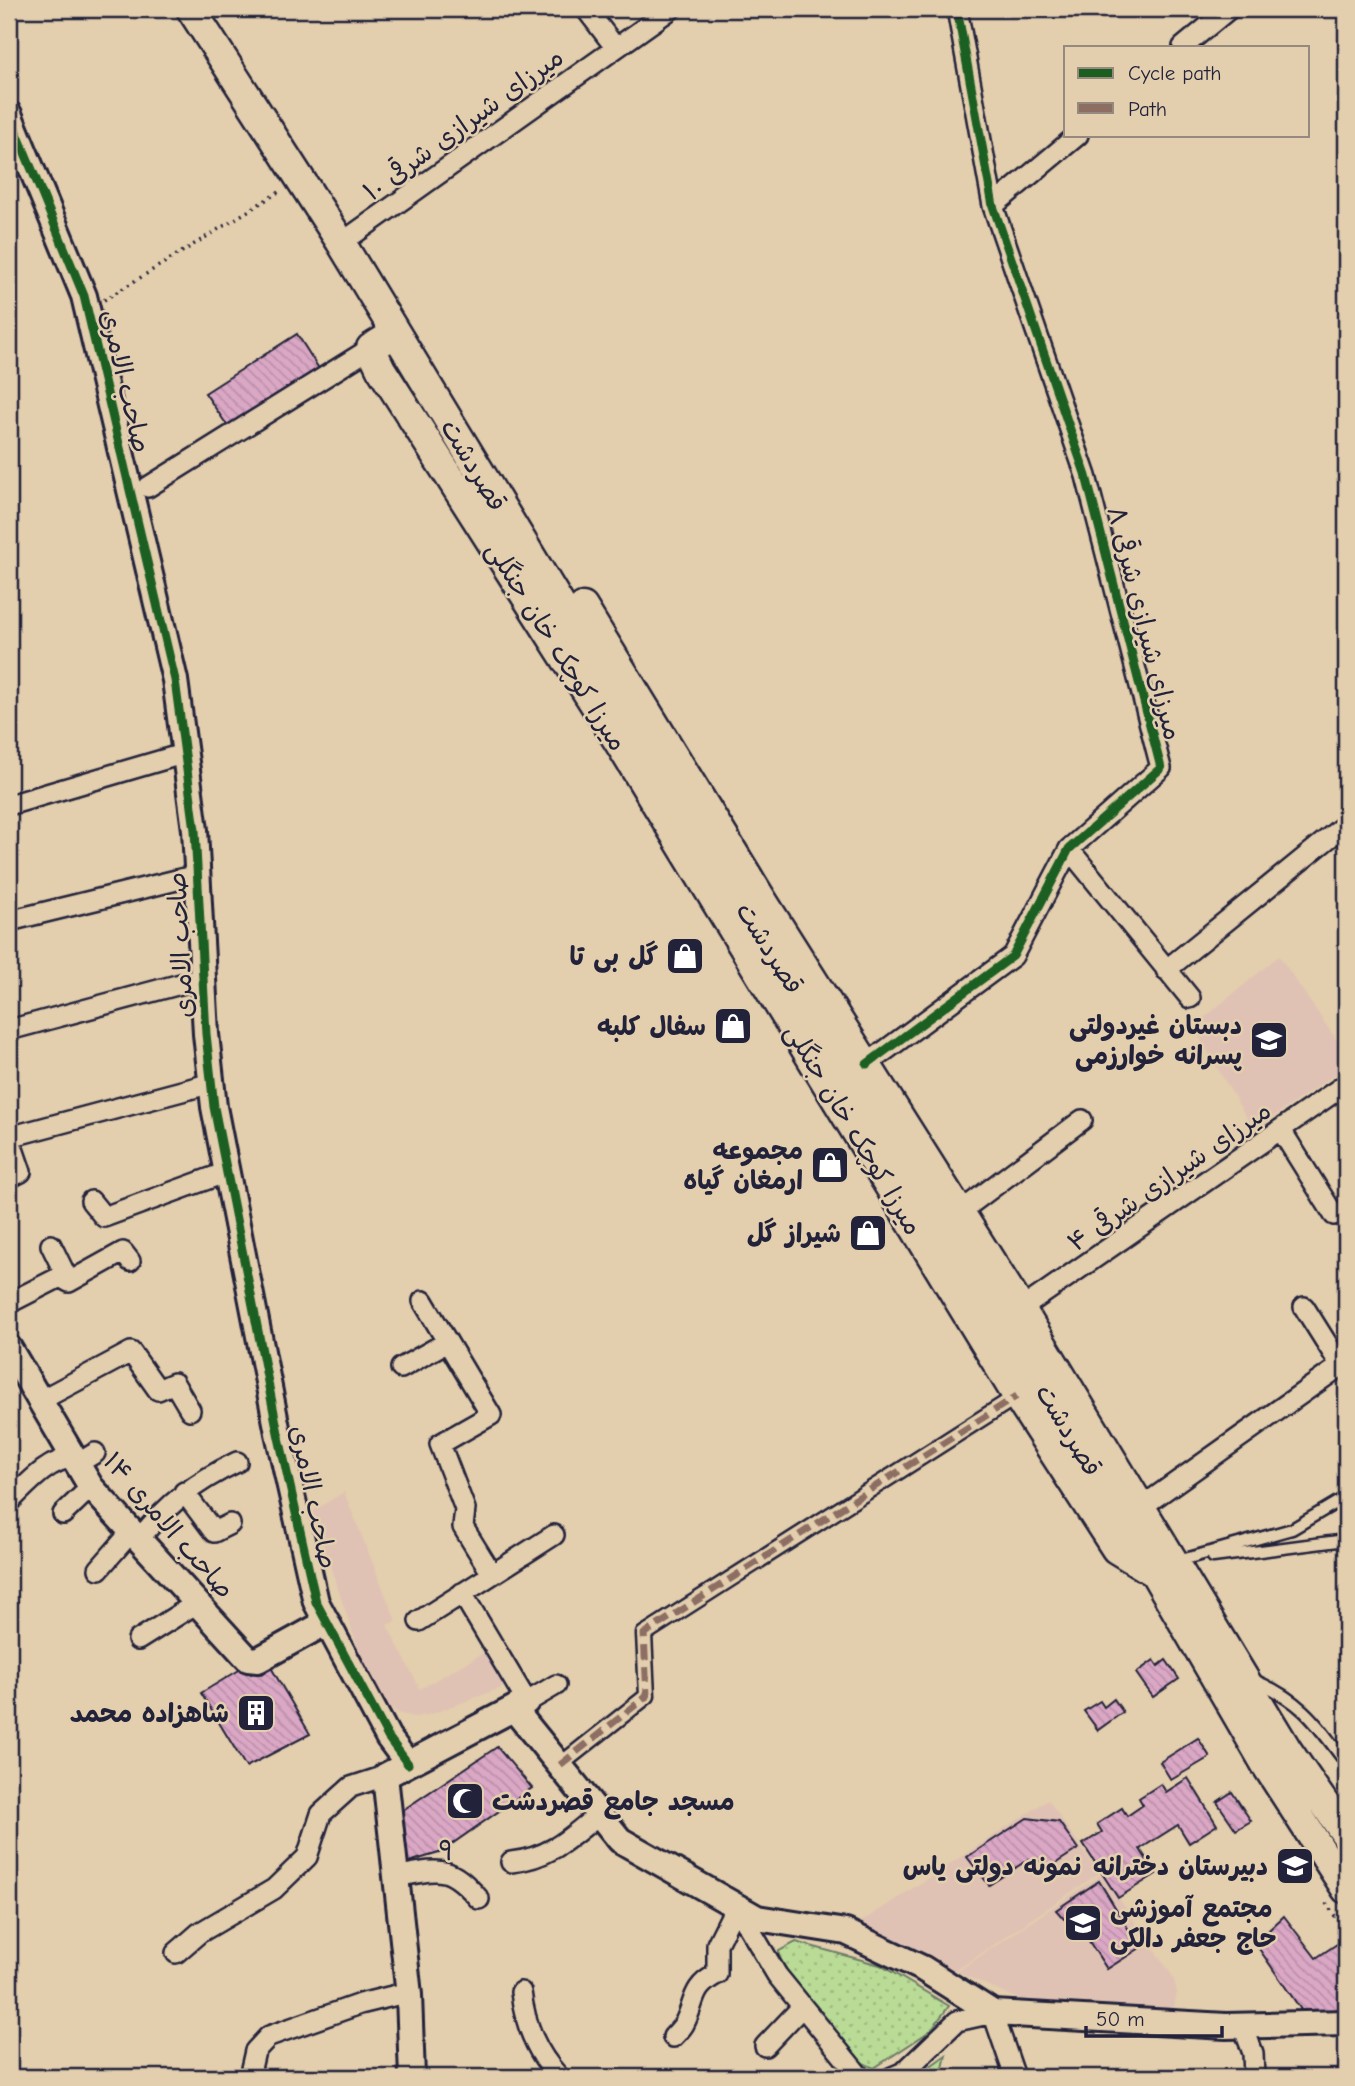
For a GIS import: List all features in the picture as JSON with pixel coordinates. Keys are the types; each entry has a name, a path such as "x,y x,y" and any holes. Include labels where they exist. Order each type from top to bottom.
{"main road":[{"name":"قصردشت","path":"191,9 340,241 383,341 735,914 951,1217"},
{"name":"قصردشت","path":"213,9 761,898 867,1064 951,1217 1164,1567 1334,1893"},
{"name":"میرزا کوچک خان جنگلی","path":"735,914 1017,1396 1116,1549 1164,1567"},
{"name":"قصردشت","path":"1164,1567 1241,1674 1288,1751 1346,1835"}],"street":[{"path":"586,9 615,47"},
{"name":"۱۰ میرزای شیرازی شرقی","path":"354,234 671,9"},
{"path":"957,9 993,206 1077,136"},
{"path":"1184,46 1229,9"},
{"name":"صاحب الامری","path":"9,114 84,296 175,680 186,753 212,1083 278,1433 316,1602 388,1737 408,1765"},
{"name":"۸ میرزای شیرازی شرقی","path":"867,1064 1013,956 1069,849 1161,768 1086,475 993,206"},
{"path":"148,487 383,341"},
{"path":"9,805 186,753"},
{"path":"1166,970 1346,824"},
{"path":"1069,849 1190,998"},
{"path":"9,921 197,875"},
{"path":"9,1031 203,978"},
{"path":"9,1178 21,1172 9,1137 212,1083"},
{"name":"۴ میرزای شیرازی شرقی","path":"1011,1315 1346,1084"},
{"path":"951,1217 1082,1120"},
{"path":"1281,1130 1335,1215"},
{"path":"91,1201 104,1217 227,1172"},
{"path":"51,1245 69,1282"},
{"path":"69,1282 123,1252 130,1261"},
{"path":"9,1303 60,1277 69,1282"},
{"path":"423,1301 491,1415 440,1444 465,1509 463,1527 492,1574"},
{"path":"1131,1513 1344,1364 1304,1307"},
{"path":"401,1368 447,1342"},
{"name":"۱۴ صاحب الامری","path":"9,1348 39,1401 81,1458 91,1487 248,1659 258,1660 327,1622"},
{"path":"39,1401 131,1352 158,1390 174,1382 190,1410"},
{"path":"561,1765 647,1696 644,1634 1017,1396"},
{"path":"9,1502 45,1469 65,1458 81,1458"},
{"path":"99,1569 184,1492 237,1462"},
{"path":"63,1514 91,1487"},
{"path":"184,1492 214,1532 230,1524"},
{"path":"419,1621 554,1535"},
{"path":"462,1593 520,1705 561,1765 620,1840 757,1918 846,1932 922,1968 993,2013 1015,2077"},
{"path":"138,1640 197,1603"},
{"path":"176,1953 199,1934 274,1889 307,1857 321,1814 351,1787 408,1765 556,1685"},
{"path":"385,1776 409,1992 412,2077"},
{"path":"511,1862 530,1860 551,1852 599,1814"},
{"name":"۹","path":"395,1877 438,1870 462,1879 480,1899"},
{"path":"736,1906 777,1975 860,2077"},
{"path":"673,2038 684,2024 696,1990 705,1980 717,1974 717,1944 736,1906"},
{"path":"253,2077 250,2073 255,2051 269,2036 360,2004 409,1992"},
{"path":"521,1992 524,2019 538,2050 559,2077"},
{"path":"765,2046 802,2007"},
{"path":"892,2077 904,2071 957,2021 993,2013 1243,2026 1346,2023"},
{"path":"1243,2026 1253,2053 1254,2077"}],"lane":[{"path":"1164,1567 1292,1529 1346,1497"},
{"path":"1164,1567 1346,1540"},
{"path":"1241,1674 1280,1691 1311,1715 1346,1763"}],"path":[{"path":"87,310 300,180"},
{"path":"1334,1893 1335,1916"}],"shaded area":[{"name":"دبستان غیردولتی پسرانه خوارزمی","path":"1279,956 1346,1054 1346,1067 1254,1130 1193,1027"},
{"path":"344,1492 396,1621 387,1625 420,1689 485,1652 504,1687 431,1714 415,1717 398,1713 381,1702 367,1675 312,1512"},
{"path":"1048,1800 1099,1873 954,1972 852,1928"},
{"name":"مجتمع آموزشی حاج جعفر دالکی","path":"1102,1874 1173,1977 1177,1992 1173,2013 1037,2007 957,1972"}],"green space":[{"path":"796,1942 880,1965 949,2006 930,2031 874,2068 852,2058 778,1968 779,1951"},
{"path":"946,2055 941,2077 915,2077"}],"building":[{"path":"297,334 321,372 229,428 205,393"},
{"path":"1154,1660 1158,1666 1166,1660 1179,1679 1153,1697 1136,1673"},
{"name":"شاهزاده محمد","path":"269,1664 310,1734 246,1767 201,1693 246,1666 251,1674"},
{"path":"1114,1699 1123,1712 1098,1730 1084,1711 1100,1701 1104,1707"},
{"path":"1198,1738 1210,1757 1171,1780 1160,1762"},
{"name":"مسجد جامع قصردشت","path":"497,1747 532,1788 439,1853 402,1864 397,1814"},
{"path":"1188,1778 1217,1825 1189,1843 1178,1825 1140,1849 1156,1874 1118,1898 1083,1844 1102,1832 1097,1824 1122,1808 1127,1816 1143,1805 1139,1798 1161,1784 1166,1792"},
{"path":"1232,1792 1251,1821 1236,1830 1217,1802"},
{"path":"1027,1818 1059,1822 1078,1849 1047,1869 1040,1860 1029,1859 989,1885 967,1857"},
{"path":"1099,1881 1140,1948 1107,1969 1083,1932 1086,1929 1077,1917 1073,1920 1064,1919 1056,1910"},
{"path":"1284,1916 1316,1958 1340,1942 1346,1950 1346,2010 1304,2014 1255,1943"}],"marked path":[{"path":"560,1765 647,1696 644,1634 1017,1396"}],"cycle path":[{"path":"867,1064 1013,956 1069,849 1161,768 1086,476 993,206 957,9"},
{"path":"9,114 84,296 175,680 195,830 206,1034 214,1107 278,1433 316,1602 388,1737 408,1764"}],"place":[{"name":"گل بی تا","path":"685,956"},
{"name":"سفال کلبه","path":"733,1026"},
{"name":"دبستان غیردولتی پسرانه خوارزمی","path":"1269,1040"},
{"name":"مجموعه ارمغان گیاه","path":"830,1165"},
{"name":"شیراز گل","path":"868,1233"},
{"name":"شاهزاده محمد","path":"256,1713"},
{"name":"مسجد جامع قصردشت","path":"465,1801"},
{"name":"دبیرستان دخترانه نمونه دولتی یاس","path":"1295,1866"},
{"name":"مجتمع آموزشی حاج جعفر دالکی","path":"1083,1923"}]}
